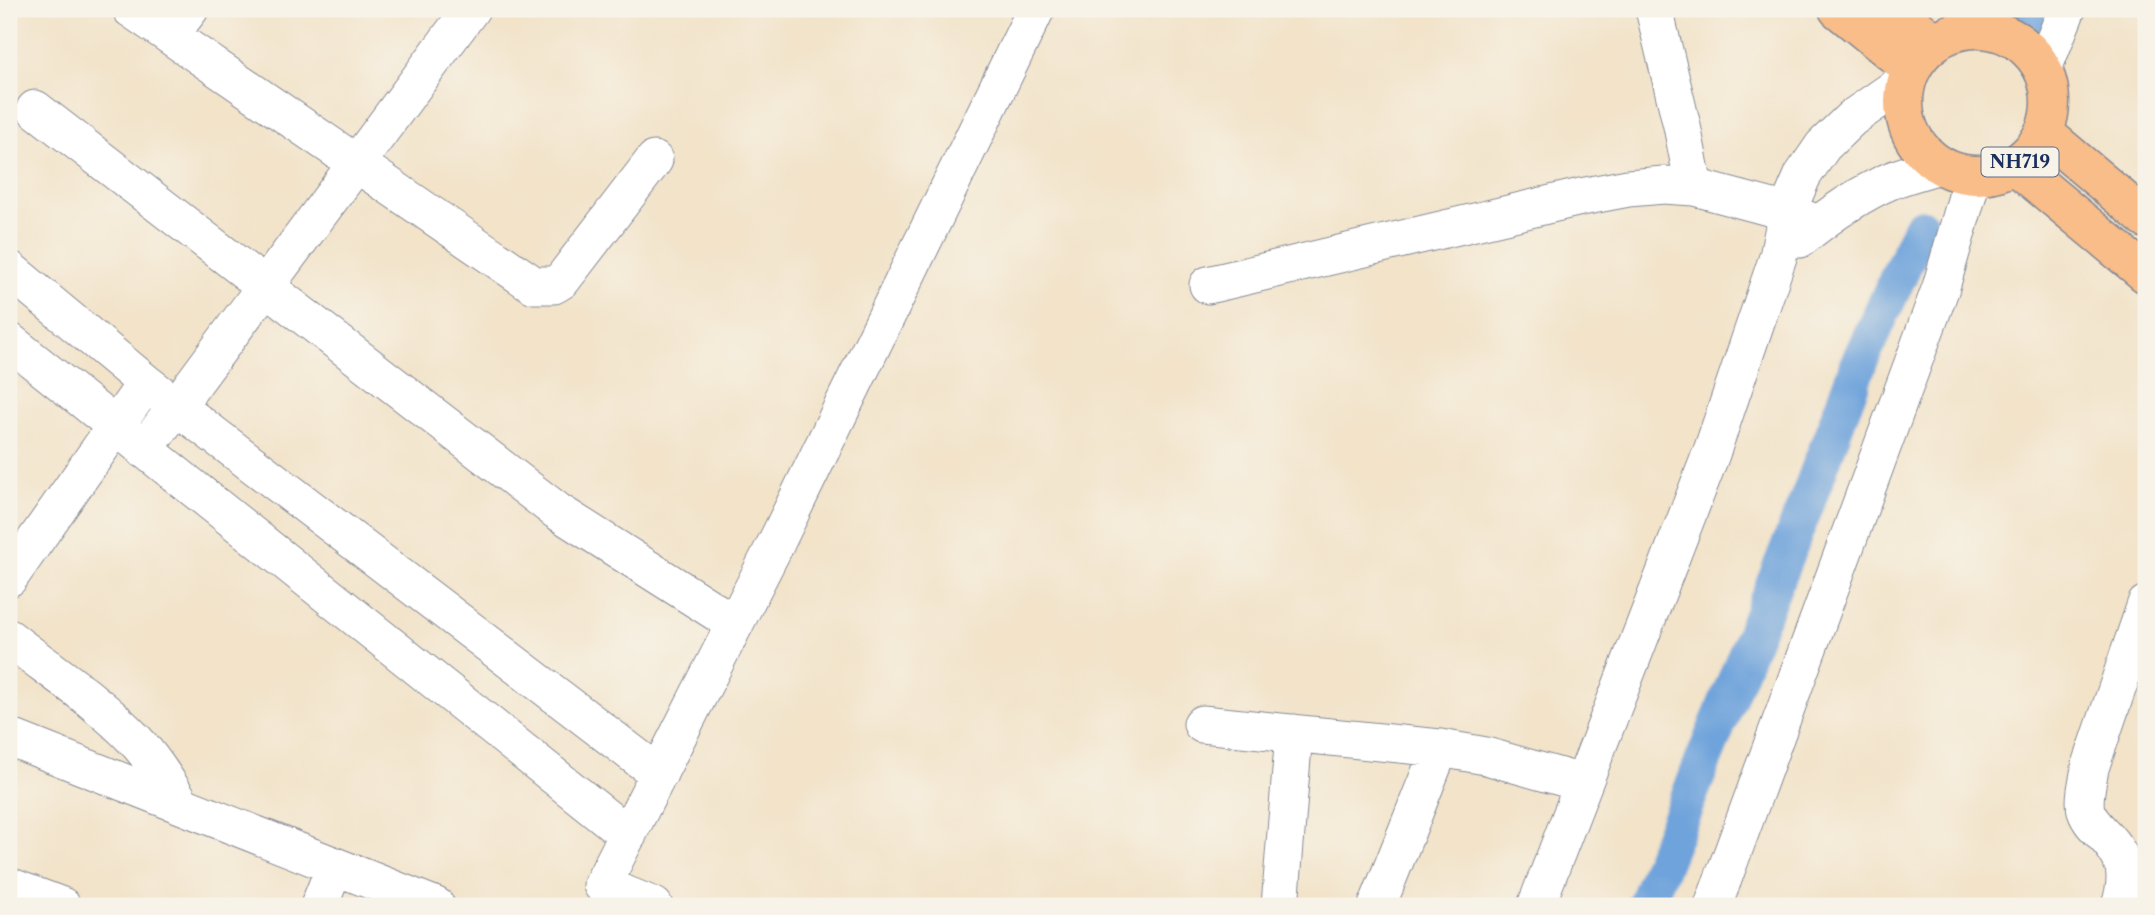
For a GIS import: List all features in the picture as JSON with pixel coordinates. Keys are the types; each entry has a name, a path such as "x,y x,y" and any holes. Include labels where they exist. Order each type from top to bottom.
{"highway":[{"path":"1838,9 1918,64"},
{"path":"1894,9 1918,64"},
{"path":"1956,171 1924,153 1909,127 1905,98 1918,64 1956,32 1985,19 2032,53 2043,69"},
{"name":"NH719","path":"1956,171 1995,174 2015,165 2032,151 2044,133 2050,112 2049,90 2043,69"},
{"name":"NH719","path":"2044,133 2146,219"},
{"name":"NH719","path":"2015,165 2146,274"}],"street":[{"path":"131,9 180,22 358,162 534,285 547,286 562,280 654,160"},
{"path":"144,450 471,9"},
{"path":"654,906 598,896 735,624 1036,9"},
{"path":"1654,9 1694,187"},
{"path":"2043,69 2067,9"},
{"path":"1536,906 1711,454 1778,257 1803,218 1804,175 1822,146 1918,64"},
{"path":"35,109 557,511 735,624"},
{"path":"1208,285 1628,188 1664,185 1694,187 1803,218 1893,180 1956,171 1941,287 1713,906"},
{"path":"9,270 146,383 659,774"},
{"path":"9,341 628,835"},
{"path":"9,578 146,383"},
{"path":"2120,906 2127,877 2123,861 2118,849 2092,823 2086,810 2086,795 2090,768 2139,642 2146,604"},
{"path":"9,638 126,732 158,768 182,805"},
{"path":"1202,724 1440,748 1507,761 1583,783"},
{"path":"1280,906 1294,733"},
{"path":"9,737 436,906"},
{"path":"1377,906 1440,748"},
{"path":"319,906 335,866"},
{"path":"9,886 62,906"}],"waterway":[{"path":"2020,37 2030,9"},
{"path":"1645,906 1805,507 1860,360 1921,227"}]}
